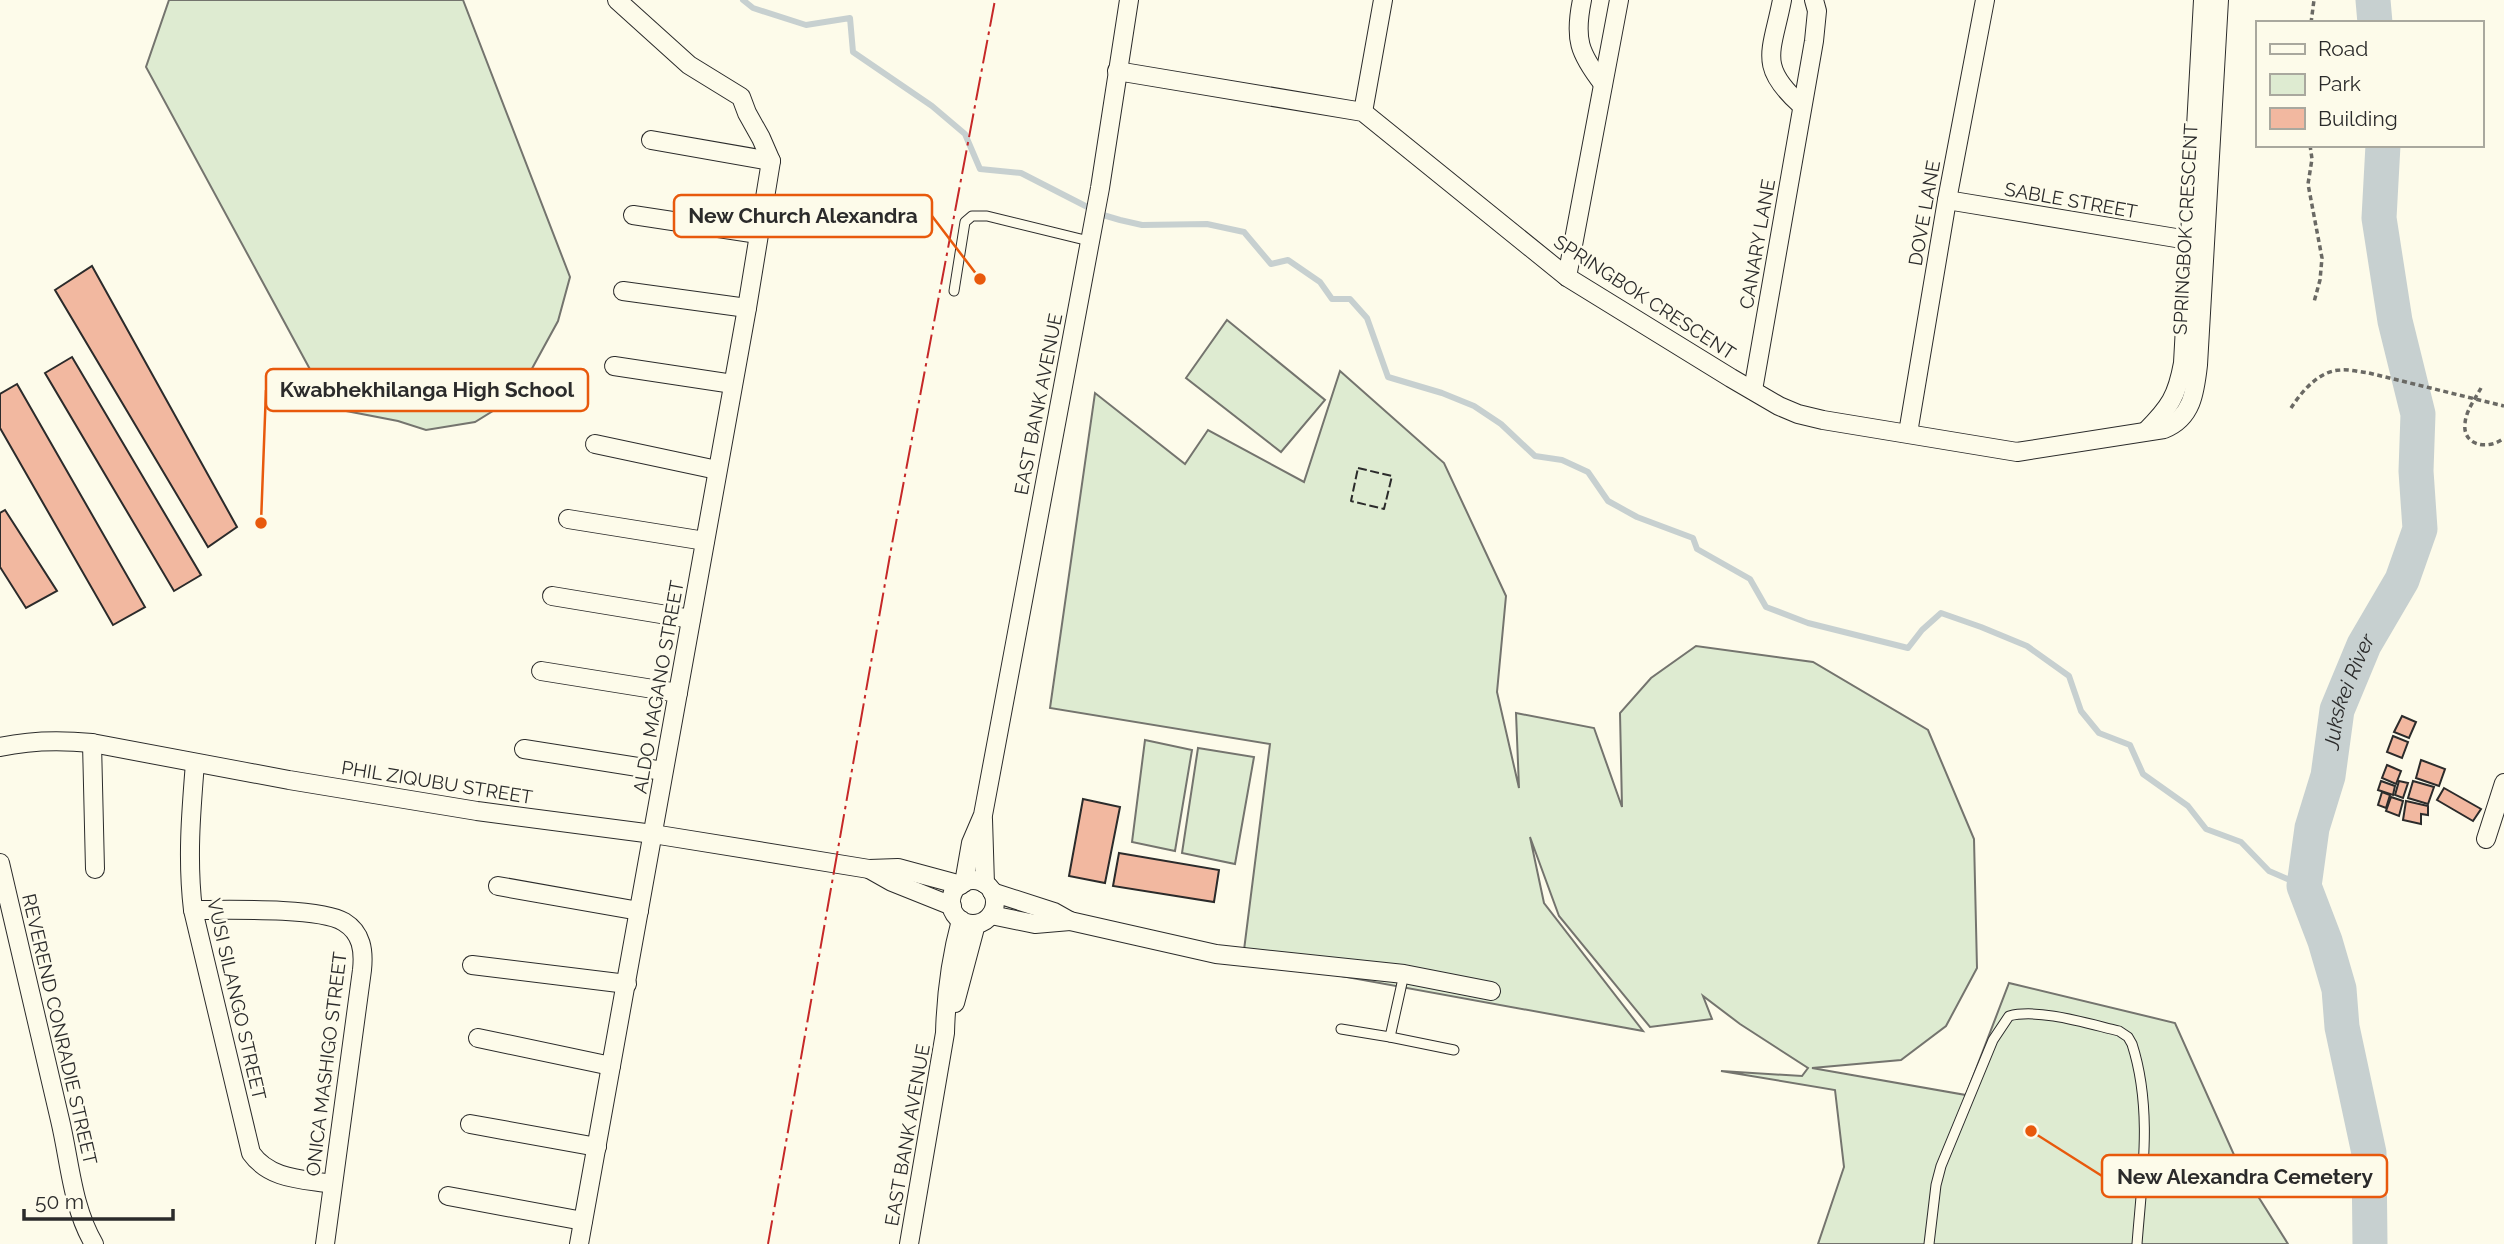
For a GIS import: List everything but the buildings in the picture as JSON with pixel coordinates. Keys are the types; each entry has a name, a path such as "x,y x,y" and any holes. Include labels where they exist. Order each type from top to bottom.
{"street":[{"path":"617,0 690,65 741,97 771,161"},
{"name":"EAST BANK AVENUE","path":"962,884 971,843 983,815 1100,188 1129,0"},
{"path":"1363,112 1383,0"},
{"path":"1582,0 1577,23 1581,51 1587,64 1603,83"},
{"path":"1567,276 1619,0"},
{"path":"1782,0 1771,64 1779,83 1801,105"},
{"name":"CANARY LANE","path":"1753,390 1817,23 1814,0"},
{"name":"DOVE LANE","path":"1908,433 1947,200 1985,0"},
{"name":"SPRINGBOK CRESCENT","path":"2146,431 2166,411 2177,392 2183,363 2203,0"},
{"name":"SPRINGBOK CRESCENT","path":"1117,71 1363,112 1567,276 1779,406 1823,421 2017,452 2164,429 2181,419 2191,403 2199,349 2218,0"},
{"path":"651,141 771,161"},
{"name":"ALDO MAGANO STREET","path":"579,1244 747,309 771,161"},
{"name":"SABLE STREET","path":"1947,200 2188,240"},
{"path":"633,215 758,234"},
{"path":"623,291 747,309"},
{"path":"614,366 733,384"},
{"path":"595,444 717,470"},
{"path":"568,519 705,541"},
{"path":"552,596 691,619"},
{"path":"541,671 678,693"},
{"name":"PHIL ZIQUBU STREET","path":"0,747 49,740 92,743 477,811 653,834 869,869 898,868 962,884"},
{"path":"92,743 94,869"},
{"path":"524,749 663,771"},
{"name":"VUSI SILANGO STREET","path":"195,763 189,828 193,910 251,1153 258,1163 279,1175 332,1184"},
{"path":"2486,839 2504,783"},
{"name":"EAST BANK AVENUE","path":"983,815 988,888"},
{"name":"REVEREND CONRADIE STREET","path":"0,863 60,1120 76,1204 94,1244"},
{"name":"PHIL ZIQUBU STREET","path":"869,869 970,917 1035,924 1070,921"},
{"path":"988,888 994,908 970,917 952,898 962,884 978,881 988,888 1054,912 1070,921 1216,954 1404,974 1491,991"},
{"path":"498,886 639,911"},
{"name":"ONICA MASHIGO STREET","path":"193,910 271,911 330,916 344,921 353,930 364,952 325,1244"},
{"name":"EAST BANK AVENUE","path":"909,1244 945,1033 970,917"},
{"path":"472,965 627,984"},
{"path":"478,1038 611,1066"},
{"path":"470,1124 597,1147"},
{"path":"448,1196 583,1221"}],"lane":[{"path":"954,291 965,222 972,216 987,216 1091,234"},
{"path":"1390,1037 1404,974"},
{"path":"1929,1244 1941,1166 1993,1040 2009,1016 2023,1013 2119,1031 2128,1037 2132,1044 2143,1102 2145,1140 2137,1244"},
{"path":"1341,1029 1454,1050"}],"path":[{"path":"2311,21 2314,0"},
{"path":"2310,147 2312,159 2308,184 2322,258 2314,302"},
{"path":"2291,408 2310,383 2339,369 2369,373 2504,406"},
{"path":"2481,388 2464,425 2469,439 2482,446 2492,446 2504,438"}],"green space":[{"path":"169,0 463,0 570,277 558,321 517,396 475,422 426,430 398,421 331,408 146,67"},
{"path":"1227,320 1325,400 1281,452 1186,378"},
{"path":"1340,371 1444,463 1506,596 1497,692 1519,788 1516,713 1594,728 1622,807 1620,713 1651,678 1696,646 1813,662 1928,730 1974,839 1977,968 1946,1026 1901,1060 1812,1068 1966,1095 2009,983 2175,1023 2239,1166 2288,1244 1818,1244 1844,1167 1835,1090 1721,1071 1802,1076 1808,1068 1740,1024 1703,996 1712,1019 1650,1027 1559,916 1530,837 1544,903 1643,1031 1243,958 1270,744 1050,708 1095,393 1185,464 1208,430 1304,482"},
{"path":"1145,740 1192,750 1175,851 1132,842"},
{"path":"1198,748 1254,757 1235,864 1182,853"}],"waterway":[{"path":"743,0 753,8 806,25 850,18 853,52 932,106 965,134 980,169 1021,173 1103,215 1120,220 1142,225 1207,224 1244,232 1271,264 1288,260 1320,282 1332,299 1350,299 1367,318 1388,377 1474,406 1501,424 1535,456 1562,460 1588,472 1608,501 1637,517 1693,538 1697,549 1750,579 1766,607 1808,623 1908,648 1922,630 1941,613 2027,646 2069,676 2081,711 2099,733 2130,745 2143,774 2188,806 2206,829 2241,842 2269,871 2304,886"},
{"name":"Jukskei River","path":"2373,0 2375,21"},
{"name":"Jukskei River","path":"2370,1244 2369,1153 2342,1027 2339,989 2325,941 2304,886 2312,828 2328,776 2337,710 2364,645 2402,580 2420,529 2416,471 2418,414 2395,321 2379,218 2383,147"}],"fence":[{"path":"1358,468 1392,476 1384,509 1351,501 1358,468"}],"power":[{"path":"768,1244 892,544 995,0"}],"place":[{"name":"New Church Alexandra","path":"980,279"},
{"name":"Kwabhekhilanga High School","path":"261,523"},
{"name":"New Alexandra Cemetery","path":"2031,1131"}]}
